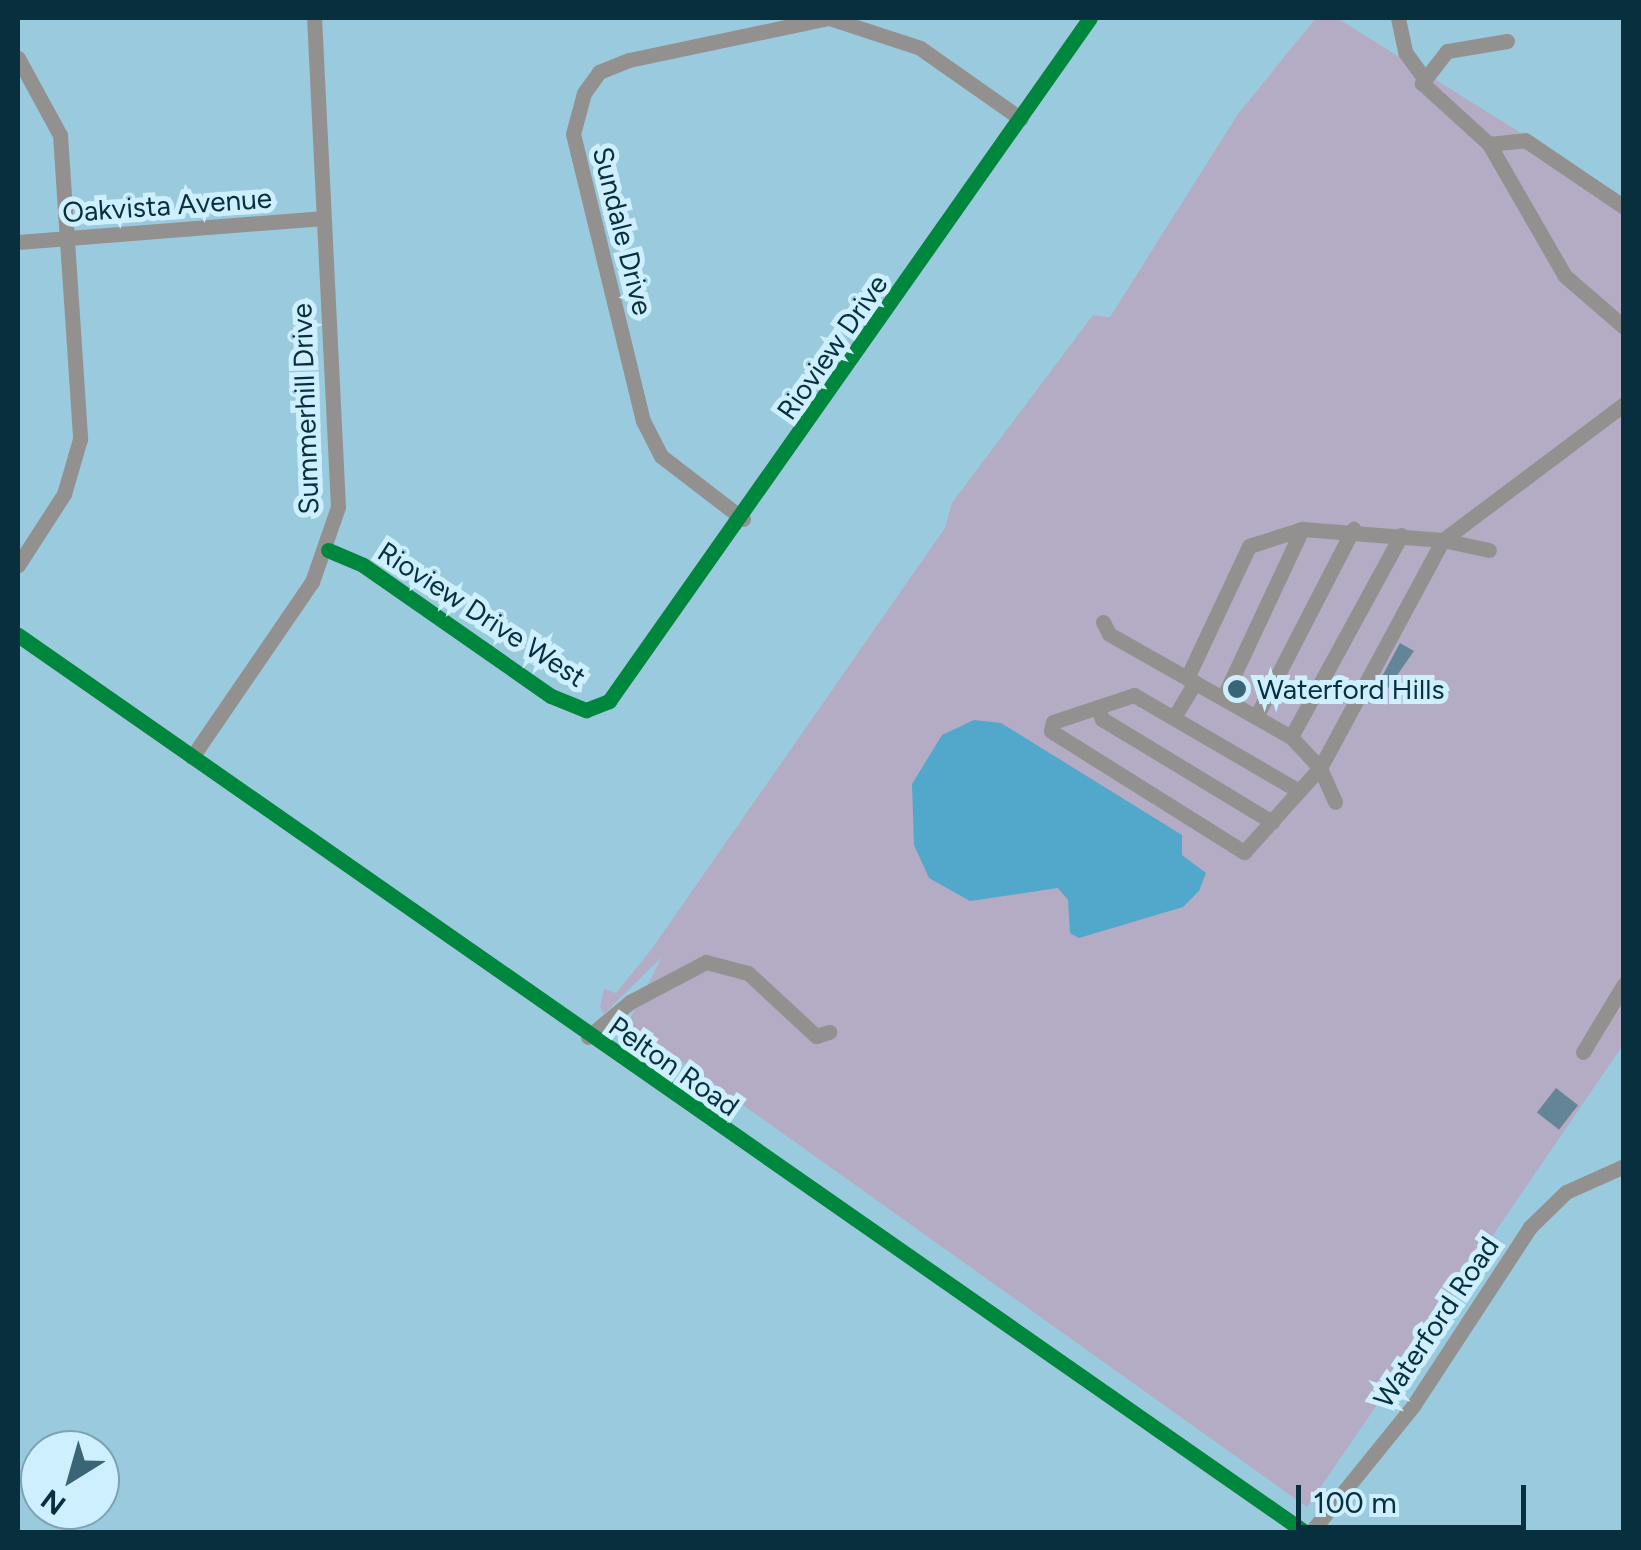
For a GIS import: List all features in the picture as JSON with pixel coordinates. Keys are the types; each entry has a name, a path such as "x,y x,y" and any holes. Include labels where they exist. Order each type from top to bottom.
{"street":[{"name":"Summerhill Drive","path":"192,757 328,550 338,507 314,18"},
{"name":"Sundale Drive","path":"743,519 660,456 644,421 572,134 584,93 599,72 629,60 829,18 920,48 1021,119"},
{"name":"Rioview Drive","path":"609,701 743,519 1090,18"},
{"path":"1398,18 1405,52 1422,75 1431,97 1488,144 1540,244 1624,327"},
{"path":"1422,75 1447,51 1507,41"},
{"path":"18,58 60,134 68,236 76,463 18,565"},
{"path":"1488,144 1525,140 1624,207"},
{"name":"Oakvista Avenue","path":"18,242 321,218"},
{"path":"1299,791 1176,714 1134,696 1053,722 1051,731 1244,852 1320,768 1443,540 1624,404"},
{"path":"1176,714 1249,546 1302,529 1402,535 1489,550"},
{"path":"1223,698 1302,529"},
{"path":"1256,717 1353,530"},
{"path":"1291,737 1402,535"},
{"name":"Rioview Drive West","path":"328,550 362,565 550,696 586,710 609,701"},
{"path":"1103,622 1109,634 1291,737 1320,768 1335,802"},
{"name":"Pelton Road","path":"18,635 588,1037 1308,1532"},
{"path":"1098,707 1102,719 1272,822"},
{"path":"588,1037 630,1002 706,962 748,973 816,1036 829,1032"},
{"path":"1583,1052 1624,984"},
{"name":"Waterford Road","path":"1308,1532 1412,1406 1530,1227 1566,1192 1624,1166"}],"shaded area":[{"name":"Waterford Hills","path":"1316,18 1337,18 1623,197 1623,1045 1307,1507 628,1023 662,957 604,1014 600,1007 604,989 616,993 651,950 945,528 952,503 1093,315 1110,317 1238,114"}],"water":[{"path":"974,720 1001,723 1182,835 1182,855 1206,873 1199,891 1183,907 1079,938 1070,933 1068,900 1058,888 970,901 929,878 914,845 912,784 942,735"}],"building":[{"path":"1400,643 1414,651 1379,701 1371,697"},
{"path":"1556,1088 1578,1105 1559,1130 1537,1112"}],"cycle path":[{"path":"328,550 363,565 551,696 586,710 609,701 1090,18"},
{"path":"18,635 1305,1532"}],"place":[{"name":"Waterford Hills","path":"1237,689"}]}
